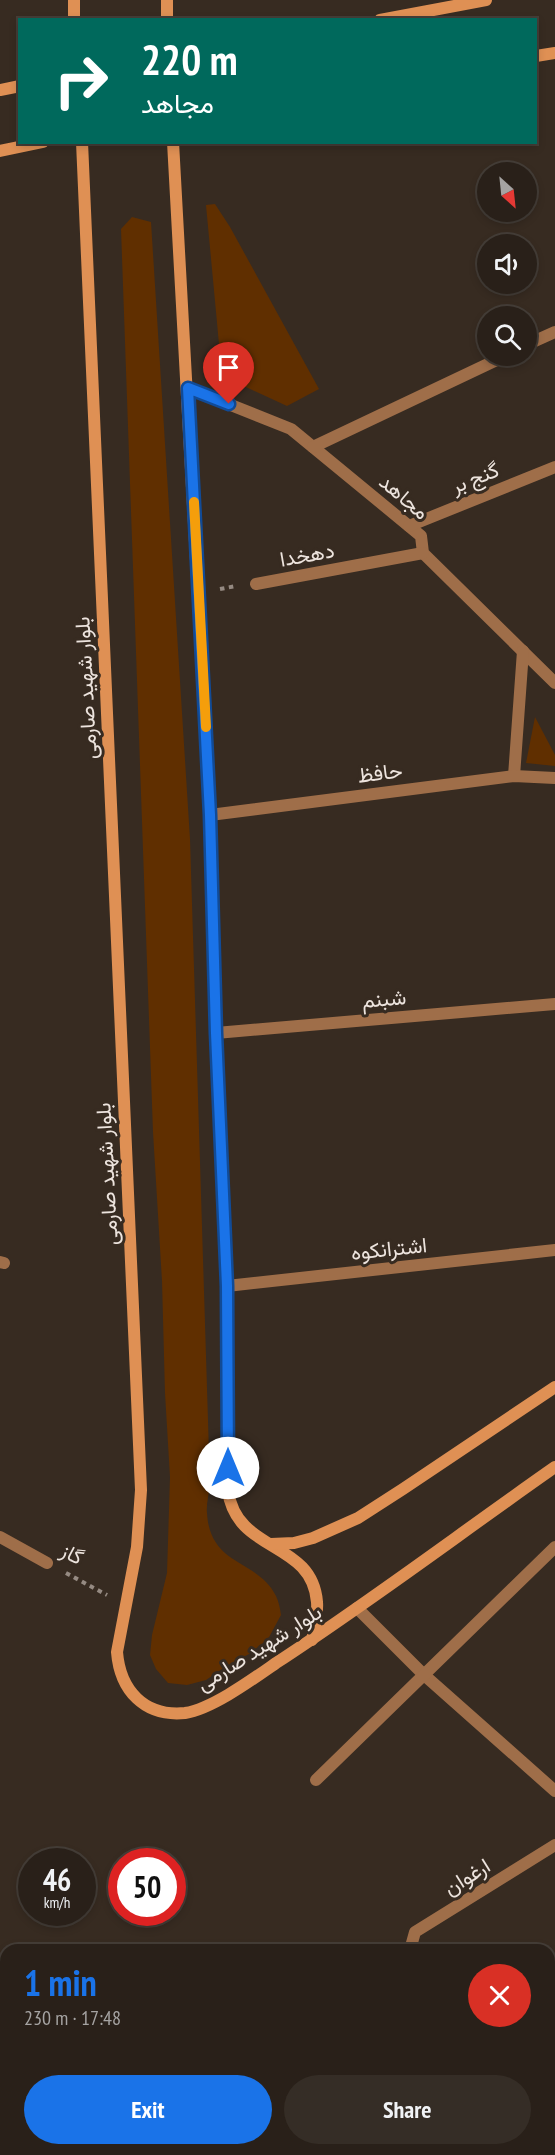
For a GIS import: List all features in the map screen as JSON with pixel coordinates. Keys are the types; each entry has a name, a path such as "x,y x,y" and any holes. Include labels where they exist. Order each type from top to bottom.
{"main road":[{"path":"74,0 74,18"},
{"path":"167,0 167,18"},
{"path":"391,18 486,0"},
{"path":"537,56 555,53"},
{"path":"0,90 18,86"},
{"path":"0,151 33,144"},
{"name":"بلوار شهید صارمی","path":"82,144 141,1490 137,1547 117,1652 118,1668 123,1681 145,1705 158,1711 187,1713 205,1707 312,1640 555,1467"},
{"path":"173,144 210,815 216,1033 227,1286 228,1491 230,1505 238,1520 248,1530 291,1557 304,1569 313,1583 317,1617 312,1640"},
{"path":"271,1544 294,1543 313,1538 358,1518 555,1387"}],"street":[{"path":"537,340 555,332"},
{"path":"313,447 484,366"},
{"name":"مجاهد","path":"188,388 291,429 421,536 423,554 555,683"},
{"name":"گنج بر","path":"409,526 555,466"},
{"name":"دهخدا","path":"256,584 423,554"},
{"path":"514,776 523,651"},
{"name":"حافظ","path":"210,815 514,776 555,778"},
{"name":"شبنم","path":"216,1033 555,1004"},
{"name":"اشترانکوه","path":"227,1286 555,1250"},
{"name":"گاز","path":"0,1537 47,1563"},
{"path":"316,1780 555,1547"},
{"path":"357,1608 423,1674 555,1791"},
{"name":"ارغوان","path":"412,1944 415,1932 555,1845"}],"path":[{"name":"دهخدا","path":"198,592 256,584"},
{"name":"گاز","path":"47,1563 126,1605"}],"shaded area":[{"path":"215,204 230,227 319,389 287,406 222,376 206,205"},
{"path":"132,217 151,222 190,839 210,1485 207,1513 210,1531 217,1544 225,1553 268,1584 277,1598 281,1615 268,1639 249,1654 206,1680 187,1685 168,1683 156,1669 150,1655 152,1635 167,1573 170,1477 153,1132 121,229"},
{"path":"535,717 555,755 555,766 526,763"}],"slow traffic":[{"path":"194,502 206,727"}],"route":[{"path":"228,1468 227,1286 216,1033 210,815 188,388 229,404"}]}
